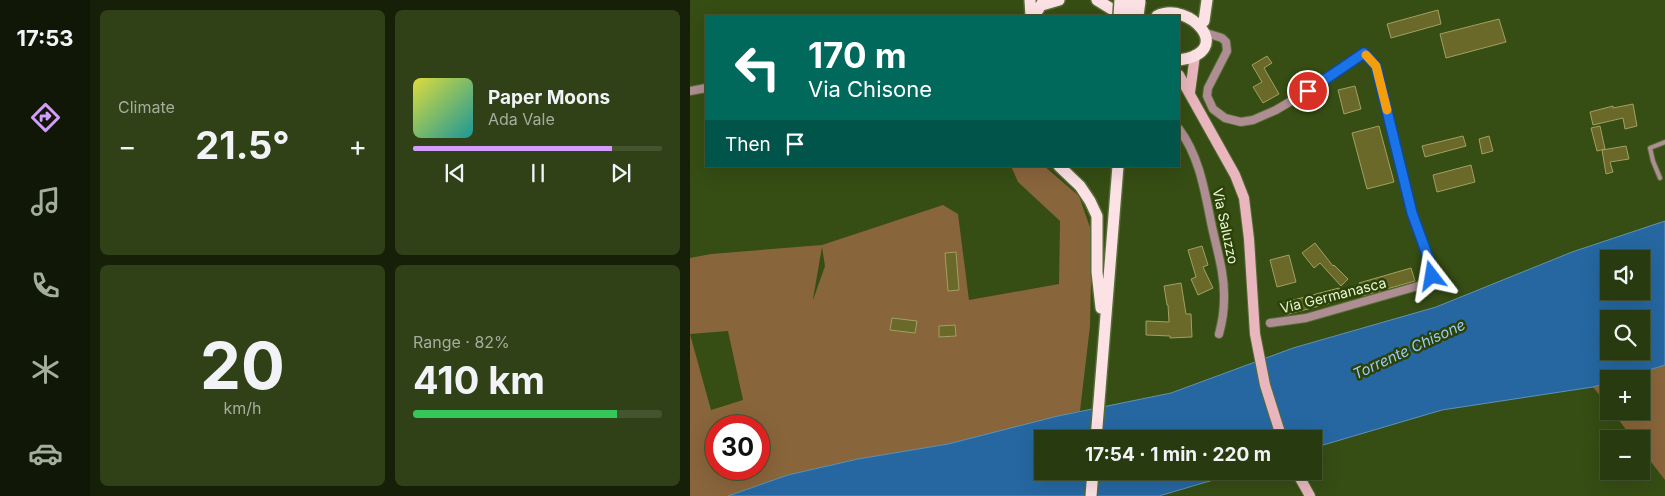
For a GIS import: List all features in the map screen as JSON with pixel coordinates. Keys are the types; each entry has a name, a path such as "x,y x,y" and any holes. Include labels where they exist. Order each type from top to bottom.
{"main road":[{"path":"1030,0 1031,15"},
{"path":"1032,15 1043,2 1059,0"},
{"path":"1096,0 1121,15"},
{"path":"1119,15 1120,0"},
{"path":"1129,15 1132,0"},
{"path":"1138,15 1140,0"},
{"path":"1180,60 1195,55 1201,49 1206,33 1204,21 1207,0"},
{"path":"1144,15 1158,14 1168,7 1177,5 1193,9 1204,21"},
{"path":"1190,92 1195,55"},
{"path":"1180,77 1235,175 1244,198 1249,239 1255,334 1265,384 1279,430"},
{"path":"1060,167 1080,186 1097,216 1097,272 1104,335"},
{"path":"1097,430 1118,167"},
{"path":"1091,496 1092,480"},
{"path":"1301,480 1310,496"}],"street":[{"name":"Via Germanasca","path":"1206,33 1222,38 1226,42 1227,51 1208,88 1208,96 1213,109 1224,118 1241,122 1253,120 1276,110 1364,53 1376,66 1412,213 1432,268 1432,276 1425,284 1306,318 1270,324"},
{"path":"690,91 705,88"},
{"name":"Via Saluzzo","path":"1180,131 1195,158 1204,186 1216,243 1224,299 1219,334"}],"lane":[{"path":"1660,178 1650,148 1665,142"}],"shaded area":[{"path":"1011,167 1045,167 1079,196 1092,233 1090,326 1080,411 948,444 858,459 788,475 728,496 690,496 690,334 690,258 711,254 822,245 943,205 958,214 969,300 1059,284 1060,221 1018,182","holes":["822,247 825,266 813,299","728,331 743,400 711,410 690,334"]},
{"path":"1665,365 1665,480 1650,461 1650,430 1626,430 1619,420 1650,420 1649,370"},
{"path":"1600,385 1600,396 1593,387"}],"water":[{"name":"Torrente Chisone","path":"1665,221 1665,365 1649,370 1600,370 1600,385 1593,387 1442,410 1322,445 1322,430 1034,430 1034,480 1213,480 1159,496 728,496 788,475 858,459 948,444 1058,416 1171,393 1293,348 1436,307 1572,252"}],"building":[{"path":"1438,10 1441,24 1391,38 1387,24"},
{"path":"1499,19 1506,42 1446,58 1440,34"},
{"path":"1267,56 1272,63 1264,68 1279,94 1263,103 1253,87 1262,82 1252,65"},
{"path":"1355,86 1361,109 1344,114 1338,90"},
{"path":"1633,104 1637,126 1625,129 1623,118 1593,125 1590,112 1613,106 1613,108"},
{"path":"1379,126 1394,182 1367,189 1352,133"},
{"path":"1600,126 1605,149 1597,151 1591,128"},
{"path":"1463,136 1466,146 1425,157 1422,146"},
{"path":"1489,136 1493,151 1482,154 1479,139"},
{"path":"1626,146 1629,159 1610,162 1613,172 1606,174 1602,150"},
{"path":"1471,165 1475,182 1437,192 1433,175"},
{"path":"1315,243 1333,266 1348,279 1341,286 1320,263 1314,268 1302,253"},
{"path":"1202,246 1208,265 1203,267 1213,288 1198,295 1191,279 1196,277 1188,250"},
{"path":"956,252 959,290 948,291 945,253"},
{"path":"1289,255 1296,282 1277,287 1270,260"},
{"path":"1411,268 1415,281 1362,296 1359,283"},
{"path":"1181,283 1186,314 1191,314 1192,337 1170,338 1170,336 1146,335 1146,321 1169,322 1164,286"},
{"path":"1339,288 1342,300 1285,315 1282,303"},
{"path":"892,318 917,321 915,333 890,330"},
{"path":"955,325 956,336 939,337 939,326"}],"slow traffic":[{"path":"1366,55 1376,66 1387,110"}],"route":[{"path":"1308,91 1364,53 1376,66 1412,213 1432,268 1432,276"}]}
